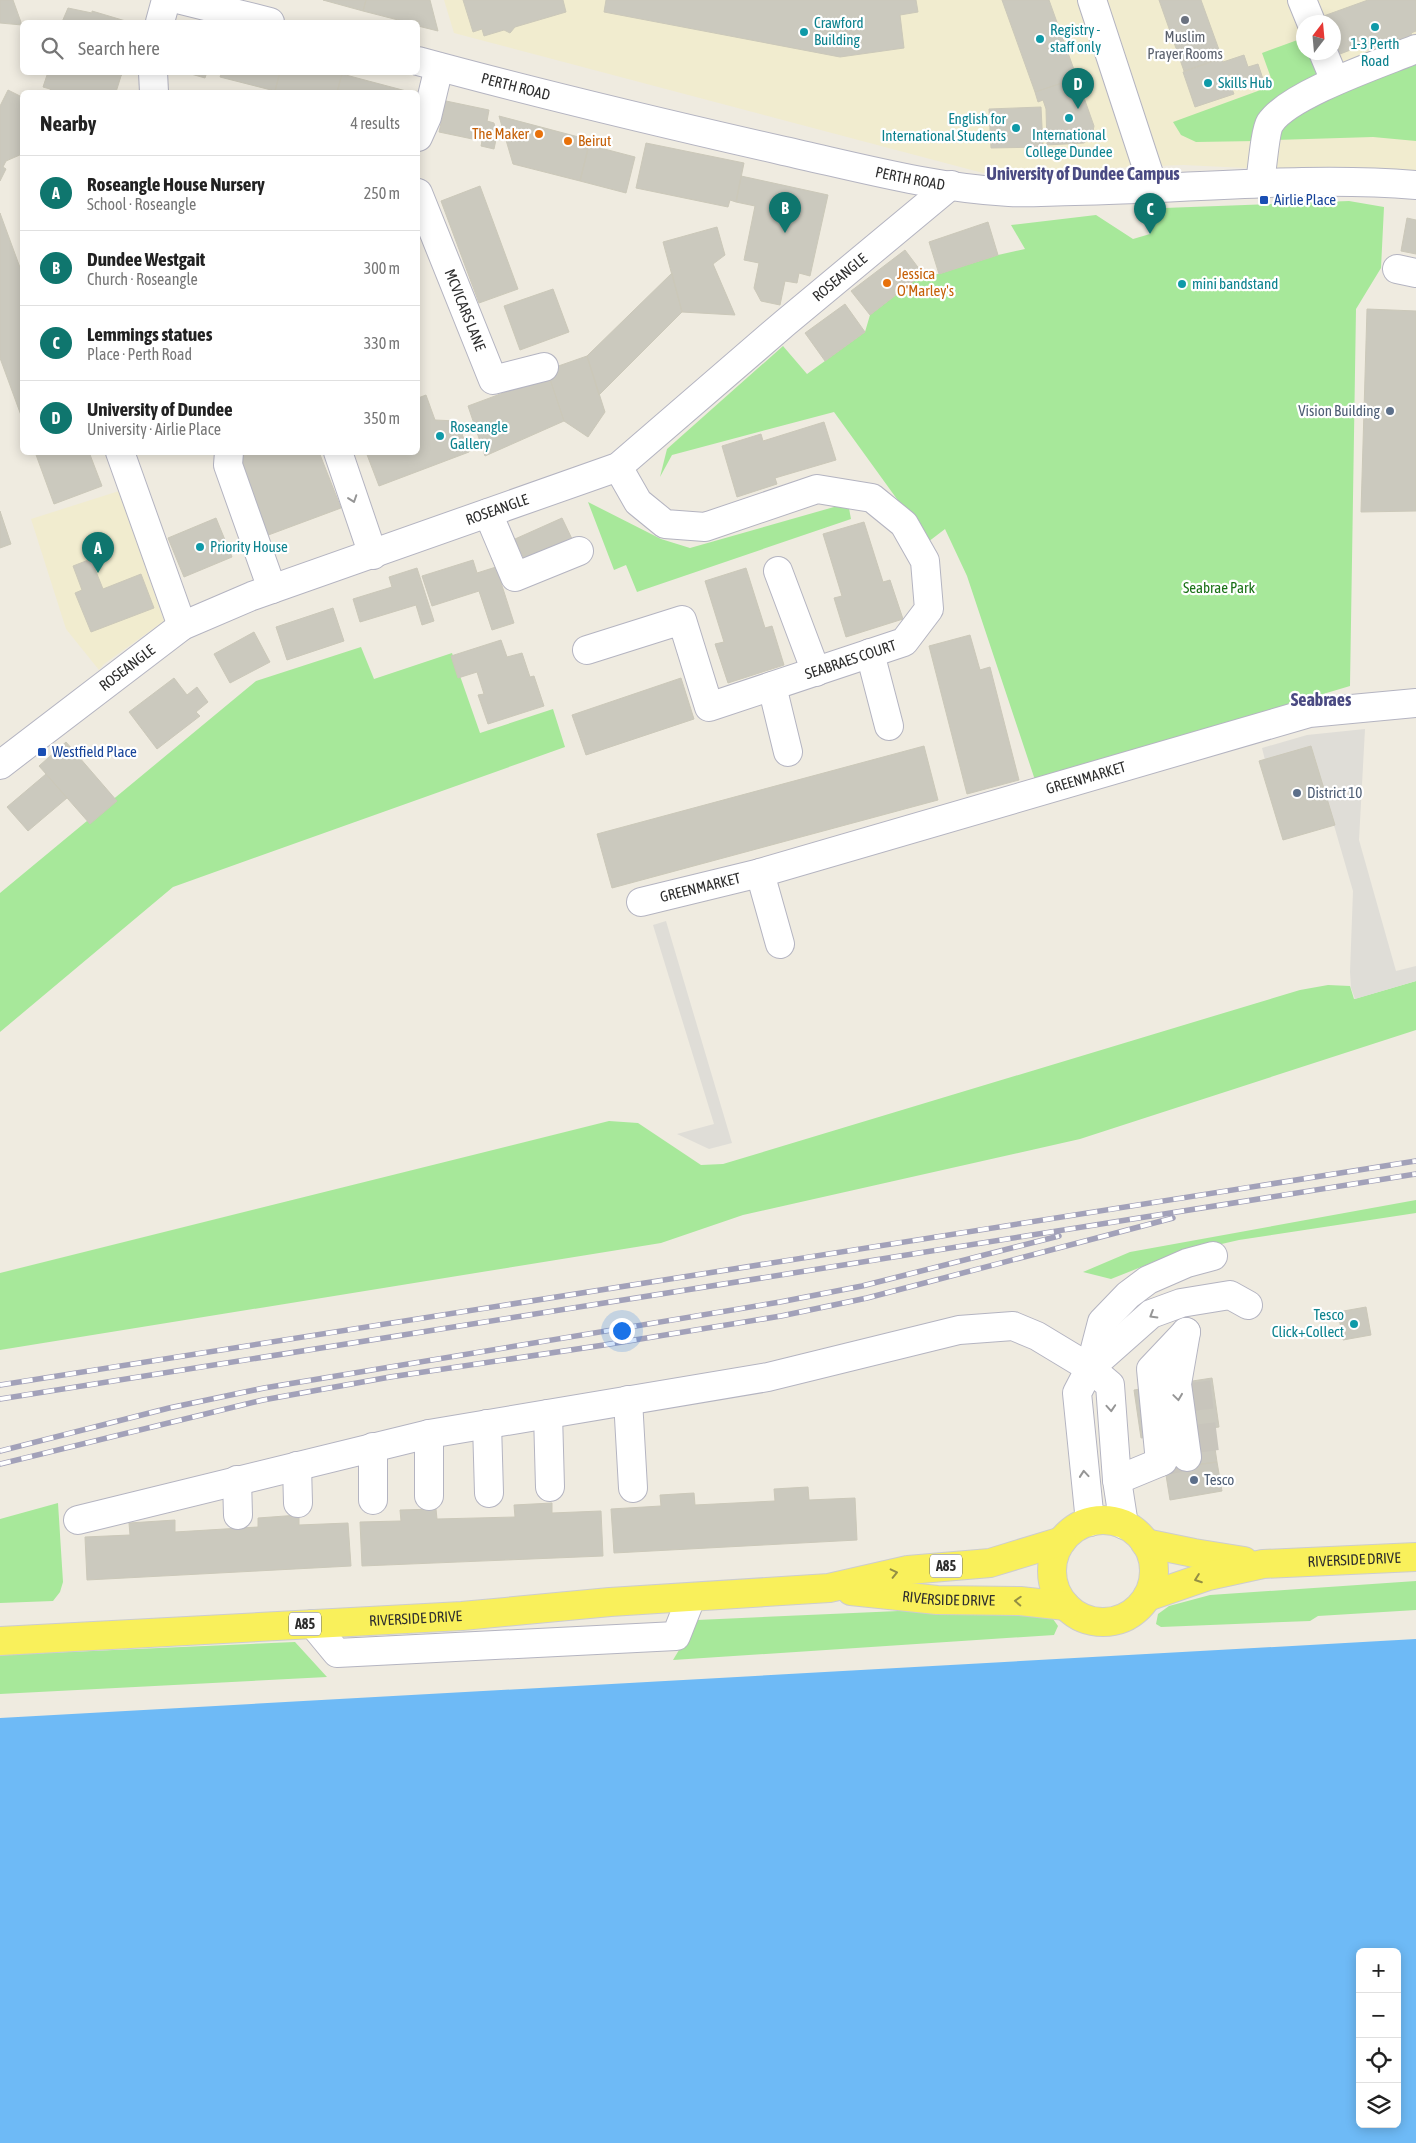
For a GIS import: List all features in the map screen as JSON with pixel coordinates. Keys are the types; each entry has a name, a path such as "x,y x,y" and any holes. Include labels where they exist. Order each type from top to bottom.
{"main road":[{"name":"RIVERSIDE DRIVE","path":"0,1641 462,1616 610,1602 830,1588 908,1570 990,1563 1062,1541 1076,1529 1090,1522 1101,1520 1124,1525 1138,1534 1145,1542 1152,1557 1154,1574 1147,1598"},
{"name":"RIVERSIDE DRIVE","path":"1062,1541 1055,1556 1052,1573 1054,1585 1066,1606 1082,1618 1108,1622 1130,1615 1147,1598 1208,1576 1262,1564 1416,1557"},
{"name":"RIVERSIDE DRIVE","path":"1145,1542 1194,1553 1262,1564"},
{"name":"RIVERSIDE DRIVE","path":"830,1588 937,1600 1020,1601 1066,1606"}],"street":[{"path":"161,20 166,0"},
{"path":"182,0 262,20"},
{"path":"1092,0 1154,189"},
{"path":"1302,0 1308,15"},
{"path":"1260,183 1269,124 1282,110 1335,81 1416,49"},
{"path":"1327,60 1335,81"},
{"path":"420,132 428,117 428,64"},
{"name":"PERTH ROAD","path":"428,64 621,114 896,176 951,185 1009,192 1154,189 1260,183 1385,182 1416,185"},
{"path":"153,75 154,90"},
{"name":"ROSEANGLE","path":"0,765 182,626 272,589 373,555 618,467 785,323 951,185"},
{"name":"MCVICARS LANE","path":"420,198 493,380 544,367"},
{"path":"121,455 182,626"},
{"path":"229,455 228,465 272,589"},
{"path":"339,455 373,555"},
{"name":"SEABRAES COURT","path":"587,650 682,620 709,707 904,642 929,609 925,561 904,524 872,498 817,490 705,527 665,524 638,502 618,467"},
{"path":"488,514 515,577 579,551"},
{"path":"778,571 816,672"},
{"path":"870,653 889,726"},
{"path":"772,686 788,752"},
{"name":"GREENMARKET","path":"641,902 760,873 1309,713 1416,703"},
{"name":"GREENMARKET","path":"760,873 780,944"},
{"path":"1090,1522 1077,1393 1090,1368 1102,1322 1128,1295 1148,1280 1213,1256"},
{"path":"1171,1270 1181,1303 1196,1381"},
{"path":"1090,1368 1151,1314 1181,1303 1230,1295 1248,1305"},
{"path":"78,1520 429,1434 768,1377 959,1330 1013,1326 1037,1336 1090,1368 1110,1385 1117,1480 1124,1525"},
{"path":"1117,1480 1170,1460 1177,1384 1186,1332"},
{"path":"628,1400 633,1488"},
{"path":"548,1414 550,1487"},
{"path":"487,1424 489,1493"},
{"path":"429,1434 430,1496"},
{"path":"373,1447 373,1500"},
{"path":"297,1466 298,1503"},
{"path":"237,1480 238,1515"},
{"path":"313,1624 336,1653 676,1636 691,1598"}],"shaded area":[{"path":"444,0 1416,0 1416,176 1183,165 983,173 454,33"},
{"path":"119,491 164,621 104,664 99,670 66,629 31,519"},
{"path":"1365,729 1359,840 1396,971 1416,966 1416,981 1355,999 1351,988 1350,972 1353,891 1311,746 1265,760 1262,748 1307,735"},
{"path":"666,921 732,1143 709,1149 677,1134 714,1124 653,925"}],"green space":[{"path":"1296,41 1296,60 1319,60 1323,71 1256,141 1196,142 1181,135 1173,122 1266,88 1271,78 1262,53"},
{"path":"1416,62 1416,141 1373,137 1275,140 1291,113"},
{"name":"Seabrae Park","path":"1349,201 1384,207 1381,268 1356,309 1350,686 1035,780 967,576 945,529 928,542 834,412 672,455 660,477 667,449 783,346 807,374 865,332 870,315 923,274 939,274 998,255 1025,249 1011,225 1096,215 1133,239 1150,234 1164,208"},
{"path":"588,502 661,539 690,548 848,503 851,519 637,592 626,565 614,570"},
{"path":"361,647 374,679 452,653 480,733 553,709 565,747 173,887 0,1032 0,893 256,681"},
{"path":"1416,981 1416,1030 1080,1139 743,1215 661,1243 0,1350 0,1273 609,1121 638,1123 701,1165 723,1164 1300,990 1328,985 1350,986 1354,999"},
{"path":"1416,1200 1416,1213 1239,1240 1169,1256 1111,1279 1083,1272 1130,1252"},
{"path":"58,1503 63,1582 60,1592 53,1601 0,1603 0,1519"},
{"path":"1416,1581 1416,1610 1318,1616 1310,1621 1161,1627 1156,1624 1158,1614 1169,1606 1210,1595"},
{"path":"990,1607 1053,1619 1058,1626 1054,1635 673,1660 697,1620"},
{"path":"295,1642 327,1677 0,1694 0,1655"}],"water":[{"path":"1416,1639 1416,2143 0,2143 0,1718"}],"building":[{"path":"0,0 13,0 20,20 20,25 0,23"},
{"path":"323,0 366,0 363,11"},
{"path":"366,0 430,0 438,31 420,26 420,20 398,20 363,11"},
{"path":"463,0 563,0 566,12 515,27 510,33 504,30 484,36 482,29 473,32"},
{"name":"Crawford Building","path":"606,0 916,0 918,12 900,15 904,48 840,57 604,12"},
{"name":"Registry - staff only","path":"1002,0 1049,0 1077,78 1035,92"},
{"path":"1159,0 1201,0 1222,58 1184,71"},
{"name":"1-3 Perth Road","path":"1368,0 1416,0 1416,31 1411,33 1412,35 1394,42 1393,40 1363,51 1361,46 1341,54 1341,15 1326,15"},
{"path":"68,8 92,13 92,11 122,20 63,20"},
{"name":"Skills Hub","path":"1244,55 1248,67 1258,64 1263,79 1237,88 1232,74 1227,76 1234,94 1195,107 1183,72 1222,58 1223,62"},
{"path":"47,75 122,75 117,90 51,90 43,87"},
{"path":"194,75 206,75 205,78"},
{"path":"221,75 279,75 275,90 220,77"},
{"path":"279,75 342,75 338,90 275,90"},
{"path":"342,75 346,75 402,90 338,90"},
{"name":"International College Dundee","path":"1077,78 1094,126 1092,136 1084,143 1047,145 1046,109 1043,100 1038,102 1035,92"},
{"path":"8,90 20,96 20,155 6,161 3,167 6,169 0,181 0,106"},
{"path":"446,101 489,110 487,121 494,123 497,135 494,149 481,146 482,141 439,132"},
{"name":"English for International Students","path":"1041,107 1043,147 991,148 989,109"},
{"path":"499,116 590,140 580,181 513,164"},
{"path":"646,143 744,163 736,202 730,200 728,207 636,188"},
{"path":"589,145 635,157 626,193 580,181"},
{"path":"741,176 828,195 810,276 799,273 797,283 785,281 780,305 761,301 754,288 759,263 744,260 755,206 736,202"},
{"path":"480,186 518,289 479,303 441,201"},
{"path":"0,213 20,268 20,413 0,358"},
{"path":"1407,218 1416,220 1416,254 1401,251"},
{"path":"988,222 998,255 939,274 929,242"},
{"path":"717,227 725,255 713,264 735,315 682,312 663,242"},
{"name":"Jessica O'Marley's","path":"905,250 923,274 870,315 851,291"},
{"path":"672,273 682,312 599,395 587,356"},
{"path":"553,289 569,332 520,350 504,306"},
{"path":"845,304 865,332 825,361 805,333"},
{"name":"Vision Building","path":"1367,309 1416,311 1416,511 1361,512"},
{"path":"587,356 605,412 588,437 564,421 547,370"},
{"path":"549,376 564,421 485,456 468,406"},
{"name":"Roseangle Gallery","path":"426,395 435,420 457,421 469,452 379,486 367,455 420,455 420,397"},
{"path":"824,422 836,460 775,478 777,484 737,497 722,446 761,434 763,441"},
{"path":"36,455 90,455 102,486 54,504"},
{"path":"231,455 320,455 341,508 263,537"},
{"path":"0,511 11,544 0,548"},
{"name":"Priority House","path":"216,518 232,557 184,577 168,538"},
{"path":"562,518 573,541 526,563 515,539"},
{"path":"864,522 883,582 890,580 903,619 846,637 834,598 842,596 823,534"},
{"path":"91,559 103,589 141,574 154,608 91,632 75,593 82,590 73,566"},
{"path":"473,560 477,573 496,567 514,623 492,630 479,591 432,606 422,576"},
{"path":"417,568 434,621 422,625 416,605 360,622 353,599 392,587 389,577"},
{"path":"746,568 765,628 772,626 784,665 728,683 715,644 724,642 705,581"},
{"path":"333,608 344,641 287,660 276,627"},
{"path":"254,632 270,662 230,683 214,654"},
{"path":"970,635 980,670 990,667 1019,780 967,794 929,646"},
{"path":"501,640 507,657 522,653 530,677 534,676 544,706 488,724 478,695 484,694 477,672 458,678 451,656"},
{"path":"174,678 187,695 197,687 208,702 196,712 200,716 157,749 129,712"},
{"path":"681,678 694,719 586,755 572,715"},
{"path":"66,742 117,801 90,824 39,766"},
{"path":"924,746 938,800 612,888 597,834"},
{"name":"District 10","path":"1311,746 1335,825 1283,840 1259,761"},
{"path":"46,774 67,798 28,831 7,807"},
{"name":"Tesco Click+Collect","path":"1366,1307 1371,1335 1343,1340 1338,1312"},
{"path":"1212,1378 1219,1427 1212,1428 1217,1462 1165,1469 1160,1435 1141,1438 1134,1390"},
{"name":"Tesco","path":"1217,1462 1222,1491 1170,1500 1165,1469"},
{"path":"808,1487 809,1500 855,1498 857,1540 614,1553 611,1509 661,1506 660,1495 694,1493 695,1505 775,1501 774,1489"},
{"path":"552,1503 552,1513 601,1511 603,1556 362,1566 360,1522 401,1521 400,1510 436,1509 437,1519 515,1517 514,1505"},
{"path":"299,1515 299,1525 348,1523 351,1566 87,1580 85,1537 130,1535 129,1523 175,1520 175,1532 258,1527 258,1518"}],"tunnel":[{"path":"1165,1461 1205,1453 1196,1381"}],"railway":[{"path":"0,1385 1416,1161"},
{"path":"0,1399 1416,1174"},
{"path":"0,1464 263,1400 390,1377 781,1316 867,1298 1173,1218"},
{"path":"0,1451 169,1408 264,1388 780,1302 862,1286 1059,1236"}],"place":[{"name":"Muslim Prayer Rooms","path":"1185,20"},
{"name":"1-3 Perth Road","path":"1375,27"},
{"name":"Crawford Building","path":"804,32"},
{"name":"Registry - staff only","path":"1040,39"},
{"name":"Skills Hub","path":"1208,83"},
{"name":"University of Dundee","path":"1078,109"},
{"name":"International College Dundee","path":"1069,118"},
{"name":"English for International Students","path":"1016,128"},
{"name":"The Maker","path":"539,134"},
{"name":"Beirut","path":"568,141"},
{"name":"Airlie Place","path":"1264,200"},
{"name":"Dundee Westgait","path":"785,233"},
{"name":"Lemmings statues","path":"1150,234"},
{"name":"Jessica O'Marley's","path":"887,283"},
{"name":"mini bandstand","path":"1182,284"},
{"name":"Vision Building","path":"1390,411"},
{"name":"Roseangle Gallery","path":"440,436"},
{"name":"Priority House","path":"200,547"},
{"name":"Roseangle House Nursery","path":"98,573"},
{"name":"Westfield Place","path":"42,752"},
{"name":"District 10","path":"1297,793"},
{"name":"Tesco Click+Collect","path":"1354,1324"},
{"name":"Tesco","path":"1194,1480"}],"district":[{"name":"University of Dundee Campus","path":"1083,174"},
{"name":"Seabraes","path":"1321,700"}]}
